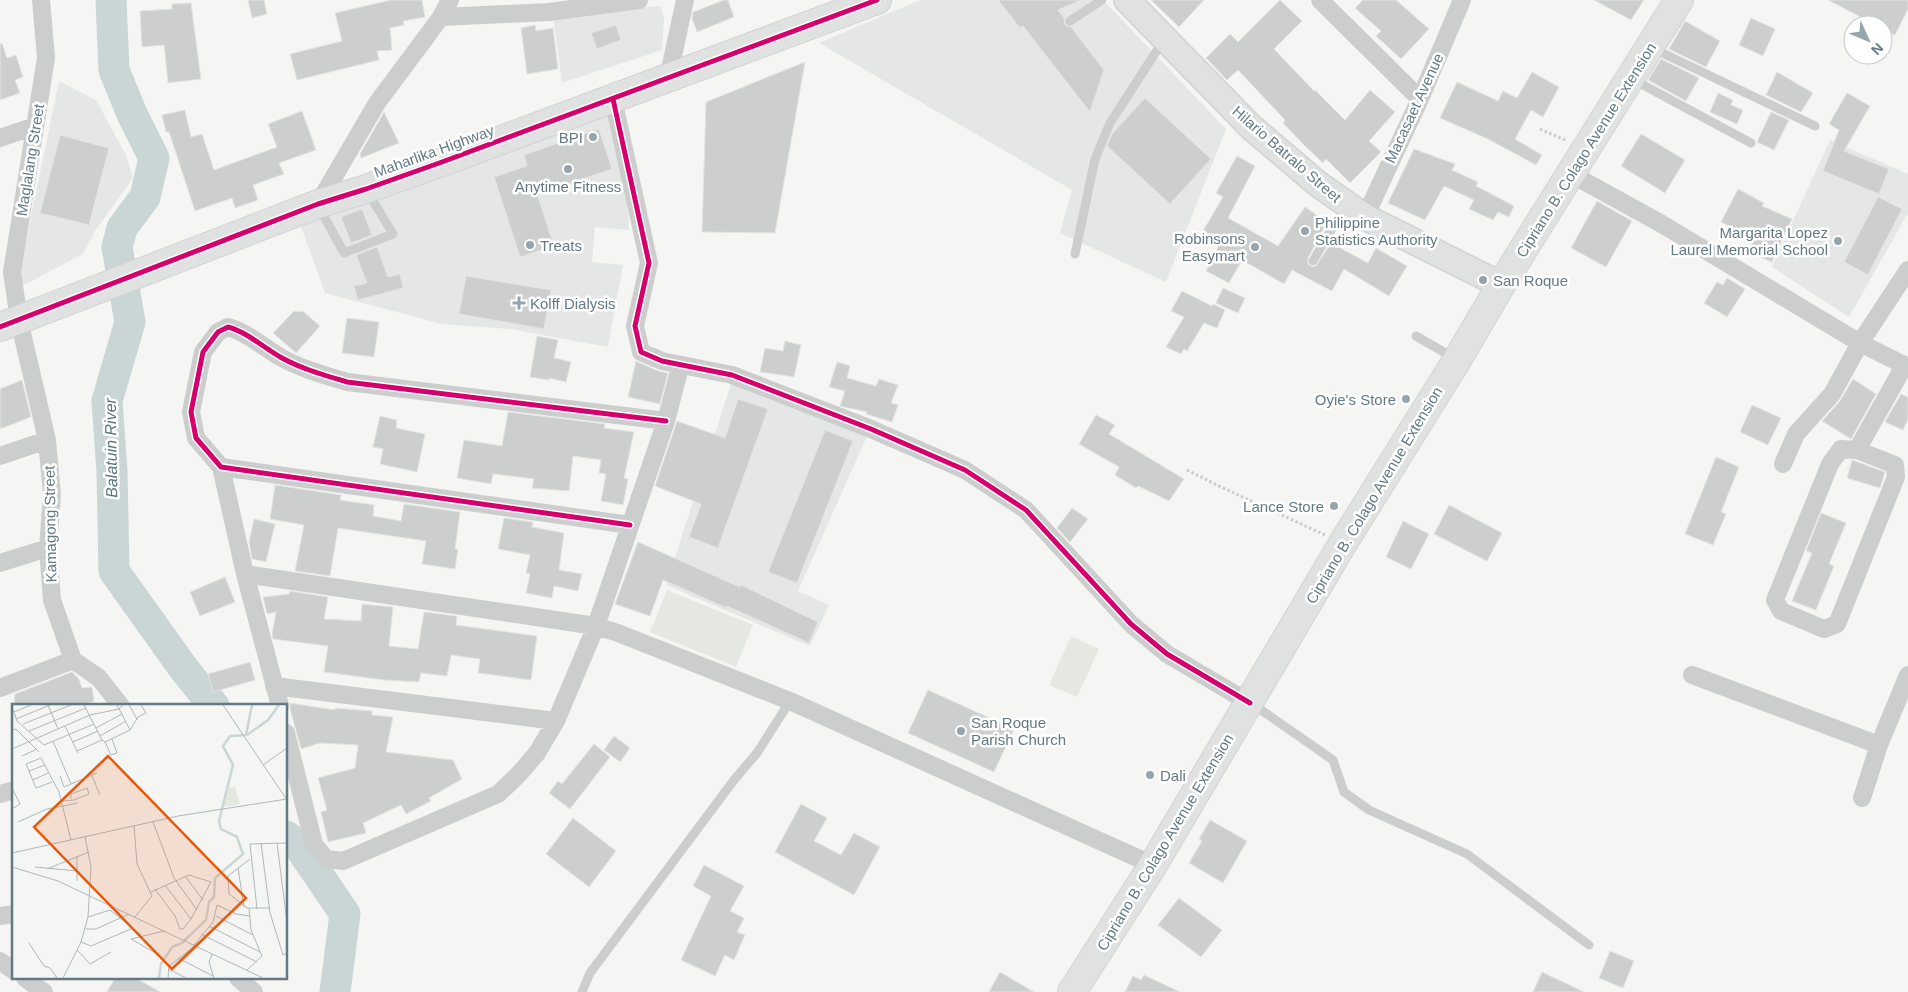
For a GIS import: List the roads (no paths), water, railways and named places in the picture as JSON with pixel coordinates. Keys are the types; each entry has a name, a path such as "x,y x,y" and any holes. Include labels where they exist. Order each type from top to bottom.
{"main road":[{"name":"Maharlika Highway","path":"10,324 318,204 366,189 668,79 877,0"},
{"name":"Cipriano B. Colago Avenue Extension","path":"1074,991 1153,865 1343,543 1679,0"}],"street":[{"name":"Maglalang Street","path":"10,324 12,272 46,58 41,0"},
{"path":"318,204 378,103 441,17 450,0"},
{"path":"441,17 639,0"},
{"path":"668,79 686,0"},
{"name":"Hilario Batralo Street","path":"1127,0 1251,127 1318,184 1355,211 1501,285"},
{"path":"1320,0 1420,99"},
{"name":"Macasaet Avenue","path":"1355,211 1420,99 1462,0"},
{"path":"613,99 649,263 635,326 641,352 662,361 732,374 871,429 965,470 1026,510 1132,624 1167,654 1250,702"},
{"path":"0,138 35,126"},
{"path":"1571,174 1660,223 1860,343 1906,366 1857,450"},
{"path":"1783,464 1796,434 1832,394 1860,343 1908,270"},
{"name":"Kamagong Street","path":"10,324 47,440 52,495 48,548 52,600 73,660"},
{"path":"279,704 245,574 221,467 196,438 191,412 203,352 218,332 228,327 237,330 270,351 309,371 347,382 666,421"},
{"path":"288,740 314,844 326,859 343,861 498,794 537,753 556,721 596,626 666,421 678,375"},
{"path":"0,456 47,440"},
{"path":"1841,449 1857,450 1895,465 1896,476 1837,624 1824,629 1781,611 1775,600 1830,464 1841,449"},
{"path":"221,467 630,525"},
{"path":"0,563 48,548"},
{"path":"245,574 596,626 618,632 790,701 1153,865"},
{"path":"0,688 73,660 99,678 119,704"},
{"path":"1692,675 1879,746"},
{"path":"1862,798 1879,746 1908,675"},
{"path":"274,686 556,721"},
{"path":"0,961 12,970"},
{"path":"27,980 44,992"},
{"path":"240,980 254,992"}],"lane":[{"path":"1070,20 1102,0"},
{"path":"1075,254 1095,159 1110,124 1164,38"},
{"path":"1650,46 1815,126"},
{"path":"1630,78 1751,143"},
{"path":"318,204 344,252 393,234 366,189"},
{"path":"1313,261 1355,211"},
{"path":"1416,336 1457,360"},
{"path":"582,992 590,973 734,780 757,753 790,701"},
{"path":"1250,702 1334,760 1344,792 1369,810 1467,854 1589,945"}],"waterway":[{"name":"Balatuin River","path":"111,0 114,70 132,114 154,158 145,197 122,228 117,247 130,322 107,401 112,472 114,571 184,669 212,704"},
{"name":"Balatuin River","path":"288,838 298,845 345,914 335,992"}],"place":[{"name":"BPI","path":"593,137"},
{"name":"Anytime Fitness","path":"568,169"},
{"name":"Philippine Statistics Authority","path":"1305,231"},
{"name":"Margarita Lopez Laurel Memorial School","path":"1838,241"},
{"name":"Treats","path":"530,245"},
{"name":"Robinsons Easymart","path":"1255,247"},
{"name":"San Roque","path":"1483,280"},
{"name":"Kolff Dialysis","path":"519,303"},
{"name":"Oyie's Store","path":"1406,399"},
{"name":"Lance Store","path":"1334,506"},
{"name":"San Roque Parish Church","path":"961,731"},
{"name":"Dali","path":"1150,775"}]}
